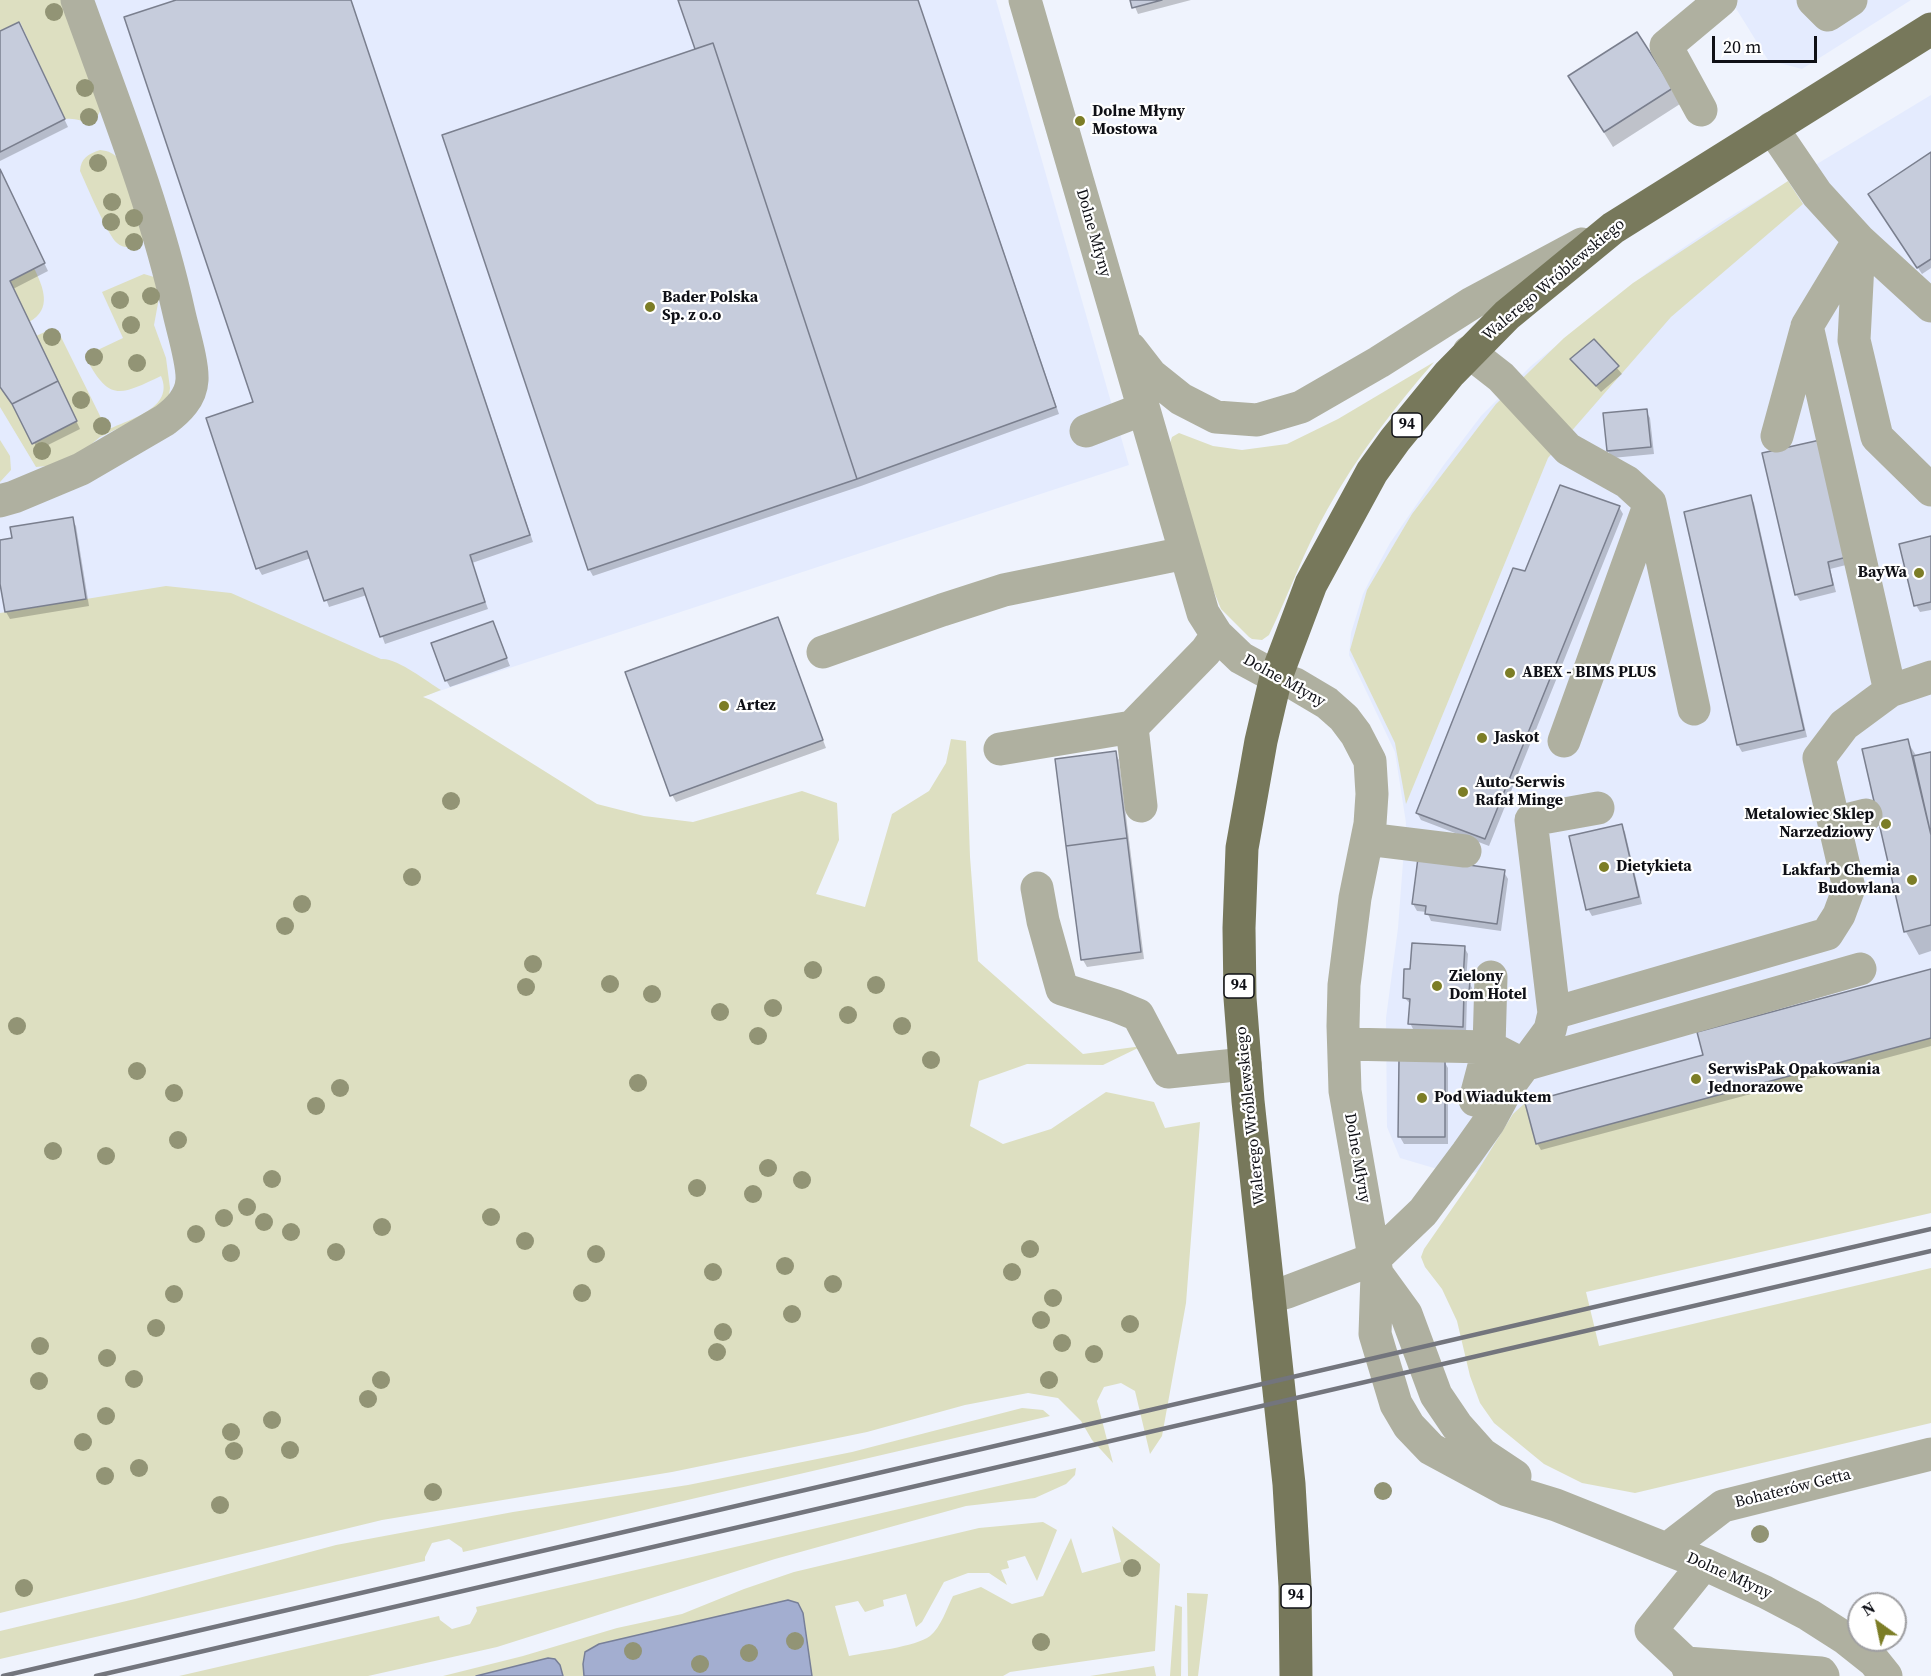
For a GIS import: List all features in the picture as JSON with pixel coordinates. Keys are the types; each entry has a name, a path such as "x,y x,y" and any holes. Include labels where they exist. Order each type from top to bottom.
{"main road":[{"name":"Walerego Wróblewskiego","path":"1296,1676 1296,1586 1289,1484 1245,1064 1239,951 1242,848 1259,751 1276,677 1311,584 1372,472 1395,440 1469,352 1507,315 1613,228 1931,29"}],"street":[{"path":"0,501 38,488 81,469 156,426 183,404 188,397 192,380 173,288 142,178 77,0"},
{"name":"Dolne Młyny","path":"1025,0 1203,613 1217,635 1241,658 1276,677 1295,684 1327,703 1344,718 1370,761 1372,794 1370,824 1355,898 1344,986 1345,1091 1376,1266 1406,1314 1436,1395 1457,1426 1482,1454 1556,1505 1704,1564 1765,1592 1809,1615 1845,1638 1874,1661 1886,1676"},
{"path":"1701,110 1666,46 1721,0"},
{"path":"1813,0 1828,15 1851,0"},
{"path":"1772,128 1817,194 1859,240 1929,301"},
{"path":"1125,342 1151,375 1181,399 1216,417 1257,420 1301,407 1380,362 1472,303 1613,228"},
{"path":"1777,436 1808,326 1859,240"},
{"path":"1859,240 1854,340 1877,437 1931,490"},
{"path":"1808,326 1890,690"},
{"path":"1469,352 1501,377 1568,449 1627,482 1650,503 1694,709"},
{"path":"1086,431 1143,409"},
{"path":"1564,741 1650,503"},
{"path":"823,652 1004,590 1185,553"},
{"path":"1000,749 1132,727 1206,651 1217,635"},
{"path":"1554,1013 1827,934 1839,915 1849,888 1819,758 1844,725 1890,690 1931,677"},
{"path":"1132,727 1141,806"},
{"path":"1269,1297 1376,1266 1423,1212 1483,1130 1508,1087 1550,1030 1554,1013 1531,820 1598,808"},
{"path":"1834,823 1866,815"},
{"path":"1367,839 1465,851"},
{"path":"1037,888 1043,921 1062,989 1138,1015 1168,1072 1245,1064"},
{"path":"1344,1044 1489,1047 1524,1065 1860,969"},
{"path":"1475,1100 1489,1047 1491,977"},
{"name":"Bohaterów Getta","path":"1667,1549 1723,1506 1931,1454"},
{"path":"1704,1564 1652,1630 1688,1670 1821,1674 1823,1676"}],"shaded area":[{"path":"0,0 996,0 1129,465 421,697 86,599 0,613"},
{"path":"1734,0 1911,0 1802,69 1768,60 1732,2"},
{"path":"1931,95 1931,1055 1461,1176 1400,1158 1387,1127 1386,1018 1398,928 1406,823 1395,752 1349,655 1351,633 1363,594 1390,543 1443,466 1481,416 1531,366 1647,273 1677,252 1726,219"}],"green space":[{"path":"0,0 61,0 67,9 102,106 95,119 87,122 65,119 20,22 0,31"},
{"path":"100,150 111,153 120,161 145,239 135,246 124,247 113,238 80,171 86,157"},
{"path":"1788,181 1803,204 1671,317 1548,458 1406,804 1395,743 1350,650 1367,590 1412,514 1496,404 1564,338 1633,283"},
{"path":"34,268 43,290 44,304 36,317 29,322 10,281"},
{"path":"144,274 154,277 159,298 154,325 166,358 169,395 150,413 100,437 83,451 47,466 36,467 0,407 0,387 12,404 32,444 77,421 36,336 49,330 56,330 60,335 107,430 148,411 162,396 164,387 161,376 125,391 109,388 93,371 85,356 123,338 102,292"},
{"path":"1434,362 1377,433 1339,490 1311,541 1269,635 1262,640 1252,639 1221,609 1210,582 1170,443 1172,437 1179,433 1213,446 1242,450 1287,444 1338,419"},
{"path":"0,440 10,456 11,470 0,482"},
{"path":"166,586 231,593 381,659 387,659 403,666 441,690 423,697 597,804 644,816 693,822 802,791 837,803 839,840 816,894 865,907 892,814 929,791 946,763 951,739 966,741 970,857 978,961 1083,1054 1142,1046 1103,1065 1027,1064 979,1081 970,1126 1003,1144 1051,1129 1106,1092 1154,1102 1165,1128 1200,1122 1186,1303 1162,1436 1150,1454 1135,1391 1121,1383 1104,1387 1097,1401 1113,1463 1092,1440 1081,1421 1058,1398 1028,1393 965,1405 867,1432 672,1472 382,1520 0,1613 0,613"},
{"path":"1931,1038 1931,1213 1586,1292 1599,1346 1931,1268 1931,1423 1635,1493 1582,1483 1544,1464 1494,1423 1480,1403 1470,1376 1457,1321 1442,1289 1425,1267 1421,1257 1424,1249 1474,1177 1513,1114 1525,1103 1536,1144"},
{"path":"1022,1408 1043,1410 1050,1416 463,1552 462,1548 449,1539 432,1543 425,1561 0,1659 0,1631 135,1599 336,1545 513,1512 688,1485 852,1452"},
{"path":"1076,1468 1075,1475 1066,1484 1035,1498 966,1506 775,1559 497,1647 368,1676 179,1676 439,1616 440,1620 452,1629 470,1624 477,1611 476,1607"},
{"path":"1043,1522 1057,1530 1037,1581 1025,1556 1007,1561 1009,1568 1001,1570 1007,1585 989,1573 968,1573 944,1582 922,1622 916,1627 906,1594 883,1600 884,1606 865,1612 858,1601 835,1606 849,1656 923,1640 937,1628 953,1596 981,1587 1012,1604 1043,1596 1071,1538 1082,1573 1121,1562 1112,1526 1160,1564 1155,1651 1010,1672 1003,1676 443,1676 523,1656 617,1628 682,1614 794,1572 979,1528"},
{"path":"1187,1593 1208,1594 1198,1676 1188,1676"},
{"path":"1175,1605 1182,1607 1181,1676 1170,1676"},
{"path":"1154,1666 1156,1676 1090,1676"}],"water":[{"path":"788,1600 798,1603 803,1613 812,1676 584,1676 585,1652 599,1644"},
{"path":"548,1658 555,1659 560,1665 563,1676 476,1676"}],"building":[{"path":"176,0 351,0 530,535 470,555 485,602 380,637 363,588 324,601 307,551 256,569 206,418 253,402 124,17"},
{"path":"678,0 918,0 1056,407 857,479 713,43 695,49"},
{"path":"1130,0 1162,0 1132,8"},
{"path":"19,22 65,119 0,152 0,31"},
{"path":"1637,32 1673,88 1604,132 1568,76"},
{"name":"Bader Polska Sp. z o.o","path":"713,43 857,479 588,570 442,135"},
{"path":"1931,152 1931,259 1917,268 1868,194"},
{"path":"0,169 45,263 10,281 58,381 12,404 0,387"},
{"path":"1594,339 1619,366 1596,386 1570,359"},
{"path":"58,381 77,421 32,444 12,404"},
{"path":"1647,409 1651,447 1607,451 1603,413"},
{"path":"1820,440 1847,557 1828,562 1833,585 1795,595 1762,453"},
{"path":"1560,485 1620,506 1485,839 1416,813 1513,568 1525,571"},
{"path":"1751,495 1804,730 1737,745 1684,512"},
{"path":"73,517 86,599 5,612 0,584 0,540 12,538 10,527"},
{"name":"BayWa","path":"1931,536 1931,602 1914,606 1899,544"},
{"name":"Artez","path":"778,617 823,740 670,796 625,672"},
{"path":"493,621 507,658 445,681 431,643"},
{"name":"Lakfarb Chemia Budowlana","path":"1908,739 1931,835 1931,925 1904,932 1862,749"},
{"path":"1116,751 1127,838 1066,846 1055,759"},
{"path":"1931,752 1931,835 1913,756"},
{"name":"Dietykieta","path":"1622,824 1639,897 1586,910 1569,836"},
{"path":"1127,838 1141,952 1081,960 1066,846"},
{"path":"1418,858 1505,870 1497,924 1425,914 1426,906 1412,904"},
{"name":"Zielony Dom Hotel","path":"1412,943 1465,946 1463,981 1470,981 1469,992 1464,992 1463,1027 1408,1024 1410,999 1403,998 1404,969 1410,969"},
{"name":"SerwisPak Opakowania Jednorazowe","path":"1931,969 1931,1038 1536,1144 1525,1103 1703,1055 1697,1032"},
{"name":"Pod Wiaduktem","path":"1399,1059 1445,1059 1445,1137 1398,1137"}],"railway":[{"path":"3,1676 1931,1229"},
{"path":"96,1676 1931,1251"}],"place":[{"name":"Dolne Młyny Mostowa","path":"1080,121"},
{"name":"Bader Polska Sp. z o.o","path":"650,307"},
{"name":"BayWa","path":"1919,573"},
{"name":"ABEX - BIMS PLUS","path":"1510,673"},
{"name":"Artez","path":"724,706"},
{"name":"Jaskot","path":"1482,738"},
{"name":"Auto-Serwis Rafał Minge","path":"1463,792"},
{"name":"Metalowiec Sklep Narzedziowy","path":"1886,824"},
{"name":"Dietykieta","path":"1604,867"},
{"name":"Lakfarb Chemia Budowlana","path":"1912,880"},
{"name":"Zielony Dom Hotel","path":"1437,986"},
{"name":"SerwisPak Opakowania Jednorazowe","path":"1696,1079"},
{"name":"Pod Wiaduktem","path":"1422,1098"}]}
